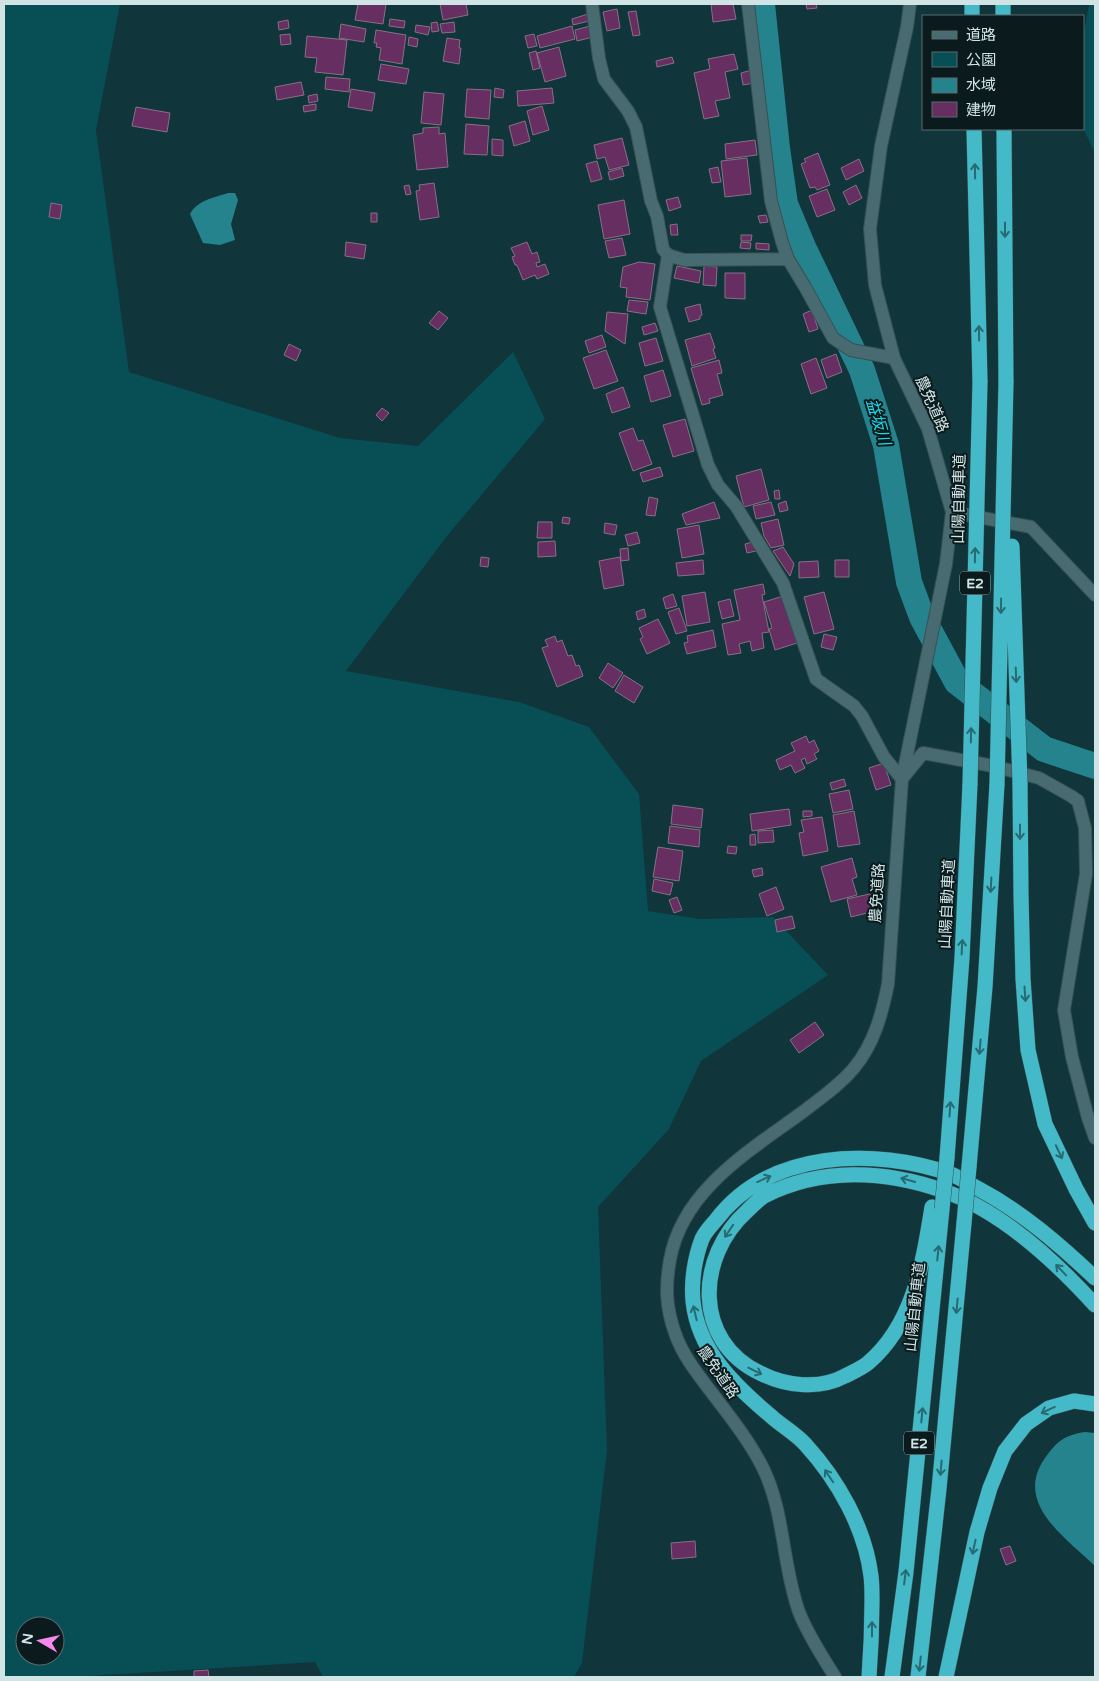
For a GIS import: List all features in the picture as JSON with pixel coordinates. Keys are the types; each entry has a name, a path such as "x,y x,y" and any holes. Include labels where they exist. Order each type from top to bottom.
{"highway":[{"name":"山陽自動車道","path":"892,1677 906,1572 937,1208 947,1158 962,958 970,784 980,382 974,130"},
{"name":"E2","path":"918,1677 940,1489 985,987 997,784 1006,382 1004,130"},
{"path":"1006,382 1020,783 1021,904 1028,1050 1045,1124 1076,1189 1095,1223"},
{"path":"869,1677 872,1635 871,1576 861,1534 846,1501 828,1473 804,1444 730,1379 711,1354 699,1330 693,1300 693,1274 702,1237 727,1205 756,1182 788,1169 827,1160 900,1161 952,1175 1000,1200 1061,1245 1095,1278"},
{"path":"937,1208 920,1275 910,1305 892,1338 867,1364 836,1381 803,1385 771,1379 746,1366 727,1348 714,1325 708,1299 709,1275 718,1247 736,1220 762,1197 790,1185 829,1176 861,1174 897,1177 946,1191 994,1215 1052,1260 1095,1305"},
{"path":"946,1677 977,1532 990,1488 1005,1451 1026,1424 1048,1408 1074,1401 1095,1404"}],"street":[{"path":"592,4 599,58 604,79 628,111 636,127 663,248 668,254 684,260 788,259"},
{"path":"748,4 771,201 788,259 806,287 833,338 851,350 875,356 894,358"},
{"name":"農免道路","path":"835,1677 816,1646 799,1612 788,1568 781,1523 773,1492 763,1467 746,1438 689,1363 675,1335 667,1304 667,1274 673,1244 686,1216 704,1191 729,1168 836,1087 856,1066 872,1037 882,1013 888,984 902,779 946,564 952,512 928,429 894,358 875,285 870,229 881,146 907,27 910,4"},
{"path":"668,254 660,307 712,475 736,506 783,583 816,679 854,706 862,716 884,757 902,779 923,753 993,766 1038,778 1078,801 1085,828 1086,874 1064,1010 1072,1057 1095,1138"},
{"path":"952,512 1031,527 1095,595"}],"green space":[{"path":"4,4 120,4 96,130 129,372 340,438 418,446 513,352 545,419 447,536 346,671 519,702 589,727 639,794 648,911 700,919 773,917 828,975 701,1061 669,1129 598,1207 607,1450 582,1663 574,1677 323,1677 315,1662 72,1677 4,1677"},
{"path":"1089,4 1095,4 1095,153 1084,130 1084,32"}],"water":[{"path":"235,193 238,200 231,224 235,240 220,245 203,243 190,214 193,209 211,198"},
{"path":"1085,1432 1095,1433 1095,1566 1070,1544 1047,1518 1039,1505 1035,1490 1037,1474 1045,1458 1054,1447 1067,1437"}],"building":[{"path":"358,4 386,4 383,24 355,20"},
{"path":"440,4 466,4 468,15 443,20"},
{"path":"711,4 733,4 736,19 713,22"},
{"path":"806,4 816,4 817,8 807,9"},
{"path":"617,9 620,28 607,31 603,12"},
{"path":"636,11 640,35 633,36 628,12"},
{"path":"588,14 589,21 573,25 572,19"},
{"path":"390,19 405,21 404,28 389,26"},
{"path":"288,20 289,28 279,30 278,22"},
{"path":"437,22 439,31 432,32 431,23"},
{"path":"454,22 455,32 442,33 440,24"},
{"path":"341,24 366,29 364,42 339,38"},
{"path":"416,25 430,27 428,35 415,32"},
{"path":"572,26 575,39 540,48 537,36"},
{"path":"590,26 593,37 577,41 575,30"},
{"path":"376,30 406,35 402,64 379,60 381,48 376,47 377,43 374,43"},
{"path":"290,34 291,44 281,45 280,35"},
{"path":"534,34 537,46 528,48 525,36"},
{"path":"307,36 347,40 343,75 315,72 317,58 305,57"},
{"path":"409,37 418,39 417,47 408,45"},
{"path":"447,38 460,40 459,64 443,61"},
{"path":"559,47 566,76 545,82 537,53"},
{"path":"536,51 540,68 533,70 529,53"},
{"path":"734,54 738,69 725,72 730,98 715,101 719,116 704,119 694,73 710,69 708,59"},
{"path":"672,57 674,63 657,67 656,61"},
{"path":"381,64 409,69 406,84 378,80"},
{"path":"752,70 754,83 743,85 741,73"},
{"path":"326,77 350,79 349,92 325,89"},
{"path":"301,82 304,95 277,100 275,87"},
{"path":"495,88 504,90 503,98 494,97"},
{"path":"552,88 554,103 518,106 517,91"},
{"path":"351,89 375,93 372,111 348,107"},
{"path":"467,89 491,90 489,119 465,117"},
{"path":"424,92 444,94 441,125 421,123"},
{"path":"317,94 318,101 309,103 308,96"},
{"path":"316,104 316,110 304,112 303,106"},
{"path":"542,106 549,130 533,135 527,111"},
{"path":"136,107 170,113 167,132 132,126"},
{"path":"525,121 530,141 514,146 509,126"},
{"path":"466,124 489,126 487,155 464,154"},
{"path":"439,127 439,134 445,133 448,167 417,170 413,135 423,133 423,128"},
{"path":"622,138 629,165 609,170 605,157 597,159 594,145"},
{"path":"492,139 503,140 503,156 492,155"},
{"path":"755,140 757,155 726,159 725,144"},
{"path":"818,153 830,185 817,190 815,187 810,188 801,164 806,162 804,159"},
{"path":"747,158 751,194 725,197 721,161"},
{"path":"859,159 864,171 846,180 841,168"},
{"path":"597,161 602,179 591,182 586,164"},
{"path":"718,167 721,182 712,183 709,169"},
{"path":"622,168 624,176 610,180 608,172"},
{"path":"434,183 439,217 420,220 416,191 420,190 419,185"},
{"path":"409,185 411,194 406,195 404,186"},
{"path":"856,185 862,198 849,205 843,192"},
{"path":"827,189 835,210 817,217 809,196"},
{"path":"678,197 681,207 669,211 666,200"},
{"path":"624,200 630,234 604,239 598,205"},
{"path":"51,203 62,205 60,219 49,217"},
{"path":"371,213 377,213 377,222 371,222"},
{"path":"766,215 768,222 760,223 758,216"},
{"path":"677,224 678,235 671,235 670,225"},
{"path":"741,235 752,235 751,241 741,241"},
{"path":"622,238 626,255 609,258 605,241"},
{"path":"346,242 366,245 364,259 345,256"},
{"path":"527,242 532,254 537,252 540,262 536,263 537,267 545,264 549,274 537,279 535,275 523,280 512,257 515,256 511,248"},
{"path":"741,242 751,243 750,249 740,248"},
{"path":"756,243 769,244 769,250 756,249"},
{"path":"639,262 655,264 650,300 626,297 627,288 620,287 623,267"},
{"path":"677,266 701,271 699,283 674,278"},
{"path":"704,266 717,267 716,286 703,285"},
{"path":"725,273 745,273 745,299 725,298"},
{"path":"629,300 648,302 646,314 627,311"},
{"path":"700,304 702,315 700,319 689,322 685,308"},
{"path":"812,310 818,329 809,332 803,314"},
{"path":"439,311 448,318 438,330 429,323"},
{"path":"607,312 628,314 625,344 605,331"},
{"path":"655,323 658,331 644,335 642,327"},
{"path":"710,333 716,358 692,366 685,340"},
{"path":"602,335 606,347 589,353 585,341"},
{"path":"656,338 663,361 645,366 639,343"},
{"path":"289,344 301,350 296,361 284,355"},
{"path":"606,350 618,381 594,389 583,358"},
{"path":"836,354 842,372 827,378 821,360"},
{"path":"816,358 827,388 811,394 801,364"},
{"path":"719,360 722,373 717,374 723,395 709,399 710,403 702,405 691,368"},
{"path":"663,370 671,396 651,402 644,376"},
{"path":"623,387 630,407 612,413 606,394"},
{"path":"382,408 389,413 382,421 376,415"},
{"path":"685,419 694,451 673,457 663,425"},
{"path":"633,428 638,441 643,440 652,464 633,471 619,433"},
{"path":"660,467 663,476 643,482 640,473"},
{"path":"761,469 769,500 744,507 736,476"},
{"path":"779,490 780,499 775,499 774,491"},
{"path":"649,497 658,499 655,516 646,515"},
{"path":"786,501 788,510 780,512 778,504"},
{"path":"714,502 720,518 686,525 682,514"},
{"path":"771,502 775,515 756,519 753,506"},
{"path":"563,517 570,518 569,524 562,523"},
{"path":"778,519 784,545 771,548 764,536 761,523"},
{"path":"538,522 552,522 552,538 537,538"},
{"path":"605,523 617,525 615,535 604,533"},
{"path":"699,525 704,554 682,558 677,529"},
{"path":"637,532 640,543 628,546 625,535"},
{"path":"555,541 556,556 538,557 538,542"},
{"path":"753,542 756,551 747,553 745,544"},
{"path":"783,547 794,564 790,576 773,551"},
{"path":"628,548 629,560 621,561 620,549"},
{"path":"481,557 489,558 488,567 480,566"},
{"path":"620,557 624,585 604,589 599,561"},
{"path":"703,560 704,574 678,576 676,563"},
{"path":"835,560 849,560 849,577 835,577"},
{"path":"818,561 819,577 799,578 799,562"},
{"path":"763,584 765,594 762,595 769,632 762,633 764,648 752,651 750,641 739,644 741,653 728,655 722,624 740,620 734,590"},
{"path":"705,592 710,622 687,626 682,596"},
{"path":"824,592 834,629 814,634 804,597"},
{"path":"673,594 677,606 666,609 663,598"},
{"path":"783,596 797,643 775,650 769,629 772,628 764,602"},
{"path":"730,599 734,616 722,619 718,602"},
{"path":"679,608 687,631 676,634 668,612"},
{"path":"644,609 646,617 638,620 636,612"},
{"path":"658,619 670,643 647,654 640,639 643,637 639,628"},
{"path":"713,630 716,647 687,654 684,643 688,642 687,636"},
{"path":"824,634 837,637 833,650 821,647"},
{"path":"555,636 557,642 562,640 568,656 572,655 576,666 579,665 583,676 557,687 542,648 548,646 545,640"},
{"path":"608,663 623,673 613,688 599,678"},
{"path":"624,675 643,687 634,703 615,691"},
{"path":"806,736 809,743 814,740 819,751 814,754 817,759 807,764 805,758 801,760 805,768 795,773 791,765 780,770 776,760 795,751 791,743"},
{"path":"884,763 891,785 876,790 869,768"},
{"path":"844,779 846,786 832,790 830,783"},
{"path":"849,790 853,809 833,813 829,794"},
{"path":"673,805 703,809 701,828 671,824"},
{"path":"789,809 791,825 752,831 750,814"},
{"path":"803,811 812,811 812,816 803,817"},
{"path":"854,811 860,844 838,847 833,815"},
{"path":"822,817 828,851 803,856 799,833 804,832 801,820"},
{"path":"670,826 700,830 699,847 668,843"},
{"path":"773,830 774,842 758,843 758,831"},
{"path":"755,834 756,845 750,845 750,835"},
{"path":"728,846 737,847 736,854 727,853"},
{"path":"658,847 683,851 679,881 653,877"},
{"path":"852,858 857,877 852,879 857,895 831,902 821,867"},
{"path":"762,868 763,875 754,877 752,870"},
{"path":"654,879 673,883 670,895 652,891"},
{"path":"776,887 784,909 767,916 759,894"},
{"path":"874,893 879,910 851,917 847,899"},
{"path":"677,897 682,910 674,913 669,900"},
{"path":"792,916 795,928 777,932 775,920"},
{"path":"815,1022 824,1035 799,1053 790,1040"},
{"path":"695,1541 696,1557 672,1559 671,1543"},
{"path":"1010,1546 1016,1561 1006,1565 1000,1549"},
{"path":"208,1670 209,1677 194,1677 194,1671"}],"waterway":[{"name":"益坂川","path":"762,4 777,148 785,204 803,247 862,370 886,445 909,582 922,617 957,682 1044,749 1095,766"}]}
